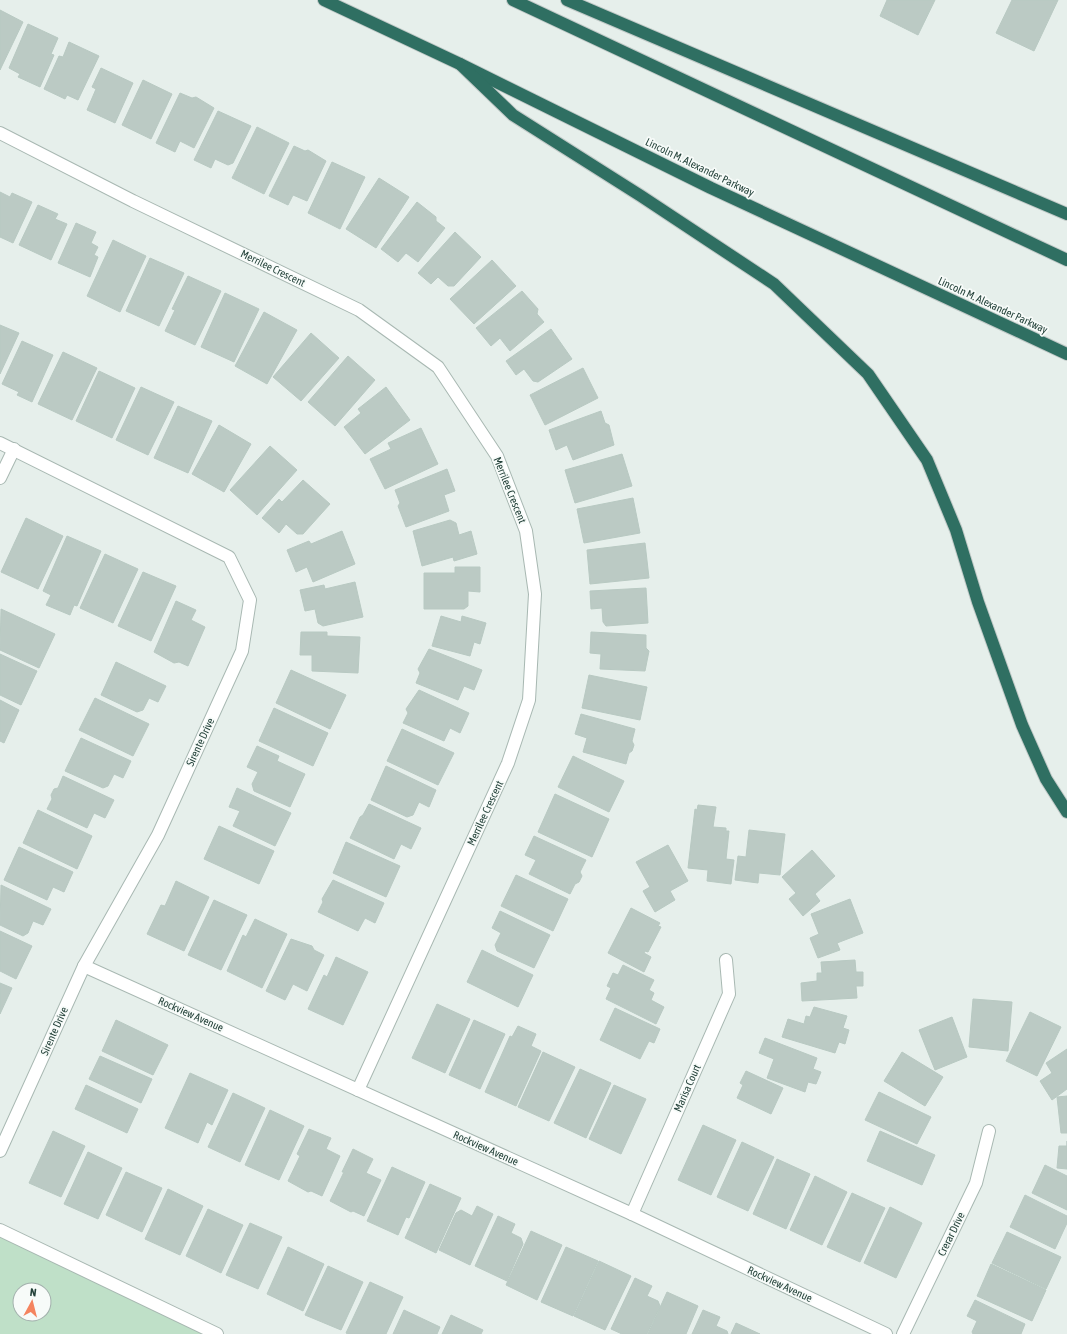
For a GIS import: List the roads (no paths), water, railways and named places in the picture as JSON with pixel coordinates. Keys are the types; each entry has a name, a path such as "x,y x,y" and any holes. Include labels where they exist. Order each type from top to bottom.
{"highway":[{"name":"Lincoln M. Alexander Parkway","path":"324,0 460,64 711,188 1067,354"},
{"path":"513,0 1067,260"},
{"path":"567,0 1067,214"},
{"path":"460,64 513,115 641,196 774,284 868,374 926,460 956,530 1004,680 1022,725 1046,779 1067,812"}],"street":[{"name":"Merrilee Crescent","path":"0,133 140,204 359,310 438,367 497,456 526,531 535,594 529,700 508,763 358,1090"},
{"name":"Sirente Drive","path":"0,443 229,557 250,600 242,651 158,835 84,966 0,1151"},
{"path":"0,478 14,449"},
{"name":"Marisa Court","path":"632,1214 729,994 726,960"},
{"name":"Rockview Avenue","path":"84,966 632,1214 886,1334"},
{"name":"Crerar Drive","path":"903,1334 976,1183 989,1131"},
{"path":"0,1230 217,1334"}]}
